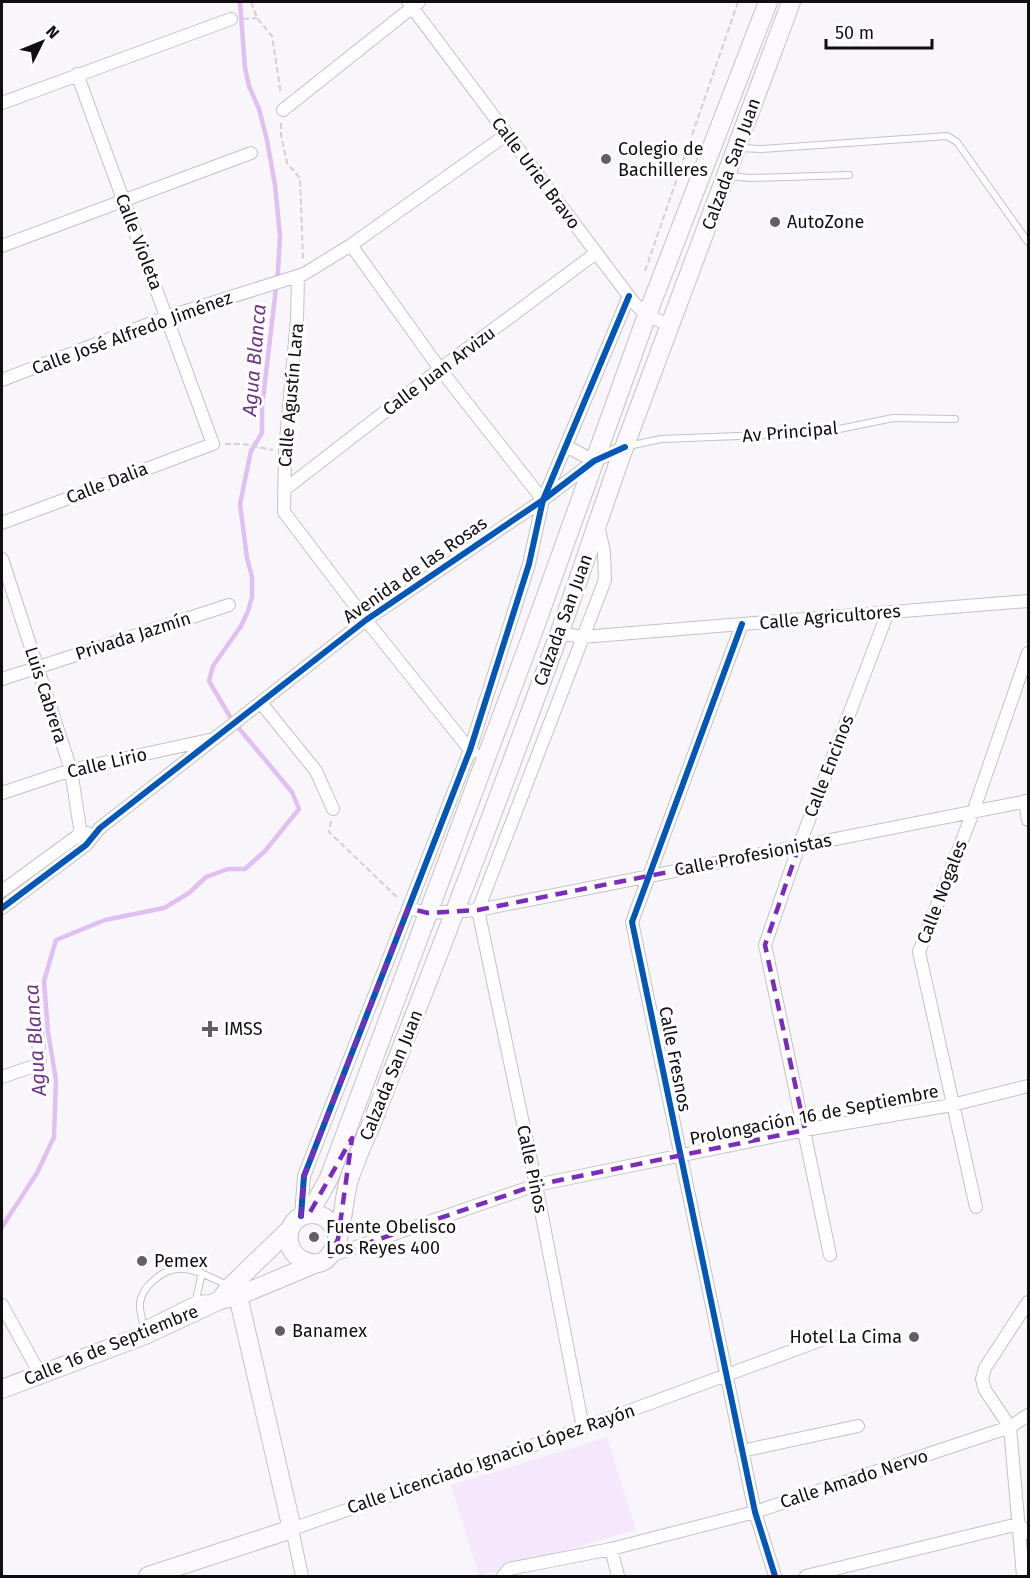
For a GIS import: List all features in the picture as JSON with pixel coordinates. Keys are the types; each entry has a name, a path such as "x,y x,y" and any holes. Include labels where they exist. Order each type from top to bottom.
{"main road":[{"name":"Calzada San Juan","path":"300,1220 329,1178 428,913 477,753 532,635 594,461 637,305 768,2"},
{"name":"Calzada San Juan","path":"338,1239 348,1182 457,910 625,447 791,2"},
{"path":"329,1178 348,1182"},
{"path":"320,1214 336,1228 338,1239 336,1248 323,1259 304,1261 294,1253 289,1242 300,1220 320,1214"},
{"name":"Calle 16 de Septiembre","path":"229,1294 300,1220"},
{"name":"Calle 16 de Septiembre","path":"2,1389 41,1376 229,1294 323,1259"},
{"path":"229,1294 292,1530"},
{"name":"Calle Licenciado Ignacio López Rayón","path":"148,1576 292,1530"}],"street":[{"name":"Calle Uriel Bravo","path":"413,3 506,135 596,254 637,305 671,326"},
{"path":"284,110 413,3"},
{"path":"2,103 231,19"},
{"name":"Calle Violeta","path":"77,74 213,444"},
{"name":"Calle José Alfredo Jiménez","path":"2,380 167,317 297,276 351,246 506,135"},
{"path":"2,246 251,153"},
{"path":"351,246 440,369 543,500"},
{"name":"Calle Juan Arvizu","path":"284,490 440,369 596,254"},
{"name":"Calle Agustín Lara","path":"297,276 297,319 285,451 284,512 366,620"},
{"path":"300,1220 304,1176 408,908 477,753 529,564 543,500 566,446 637,305"},
{"name":"Calle Dalia","path":"2,523 213,444"},
{"path":"566,446 594,461"},
{"name":"Avenida de las Rosas","path":"214,739 366,620 543,500 594,461 625,447"},
{"path":"478,910 605,580 604,552 598,524"},
{"name":"Luis Cabrera","path":"2,559 71,770 83,840"},
{"name":"Calle Agricultores","path":"559,633 582,637 1029,601"},
{"name":"Privada Jazmín","path":"2,679 229,605"},
{"name":"Calle Encinos","path":"830,1255 765,945 799,846 888,612"},
{"path":"366,620 477,753"},
{"name":"Calle Fresnos","path":"742,624 632,922 755,1512 775,1576"},
{"name":"Calle Nogales","path":"976,1207 919,952 973,812 1029,653"},
{"path":"258,706 316,771 333,809"},
{"path":"2,891 100,828 214,739"},
{"name":"Calle Lirio","path":"2,793 71,770 214,739"},
{"path":"1027,801 1029,820"},
{"name":"Calle Profesionistas","path":"408,908 428,913 478,910 1027,801"},
{"path":"2,908 83,840"},
{"name":"Calle Pinos","path":"478,910 536,1185 583,1428"},
{"path":"2,1077 40,1064 34,994"},
{"name":"Prolongación 16 de Septiembre","path":"323,1259 536,1185 805,1131 952,1105 1029,1086"},
{"path":"1023,1576 1010,1427 985,1390 982,1379 985,1368 1029,1302"},
{"path":"2,1305 41,1376"},
{"name":"Calle Licenciado Ignacio López Rayón","path":"292,1530 583,1428 832,1336"},
{"name":"Calle Amado Nervo","path":"503,1576 509,1569 611,1550 755,1512 1010,1427 1029,1415"},
{"path":"742,1451 858,1426"},
{"path":"1018,1524 1029,1533"},
{"path":"806,1576 1018,1524"},
{"path":"292,1530 302,1576"},
{"path":"611,1550 618,1576"}],"lane":[{"path":"737,148 761,150 946,136 957,142 1029,242"},
{"path":"727,176 750,178 849,175"},
{"name":"Av Principal","path":"625,447 662,439 820,433 893,418 955,419"},
{"path":"178,1267 202,1272 229,1294 196,1299 144,1330 140,1304 145,1288 161,1273 178,1267"},
{"path":"196,1299 202,1272"}],"path":[{"path":"251,2 257,18 272,36 284,110 280,126 287,163 300,178 297,276"},
{"path":"637,305 738,2"},
{"path":"252,19 257,18"},
{"path":"213,444 243,444 277,450"},
{"path":"333,809 329,832 408,908"}],"highlighted area":[{"path":"799,846 765,945 805,1130 536,1185 330,1256 338,1239 352,1138 309,1214 301,1216 304,1176 408,908 428,913 478,910"}],"shaded area":[{"path":"607,1437 636,1530 479,1576 451,1485"}],"waterway":[{"name":"Agua Blanca","path":"2,1227 37,1173 54,1137 56,1080 48,1032 44,981 56,940 105,920 164,908 189,893 206,877 228,869 245,869 265,851 299,809 292,792 232,720 209,681 213,666 241,626 252,597 252,577 247,558 240,504 251,451 262,433 262,407 280,236 275,185 267,140 245,68 240,2"}],"cycle path":[{"path":"301,1216 304,1176 470,750 529,564 543,500 629,296"},
{"path":"2,908 86,845 100,828 366,620 543,500 594,461 625,447"},
{"path":"742,624 632,922 755,1512 775,1576"}],"place":[{"name":"Colegio de Bachilleres","path":"606,159"},
{"name":"AutoZone","path":"775,222"},
{"name":"IMSS","path":"210,1029"},
{"name":"Fuente Obelisco Los Reyes 400","path":"314,1237"},
{"name":"Pemex","path":"142,1261"},
{"name":"Banamex","path":"280,1331"},
{"name":"Hotel La Cima","path":"914,1337"}]}
